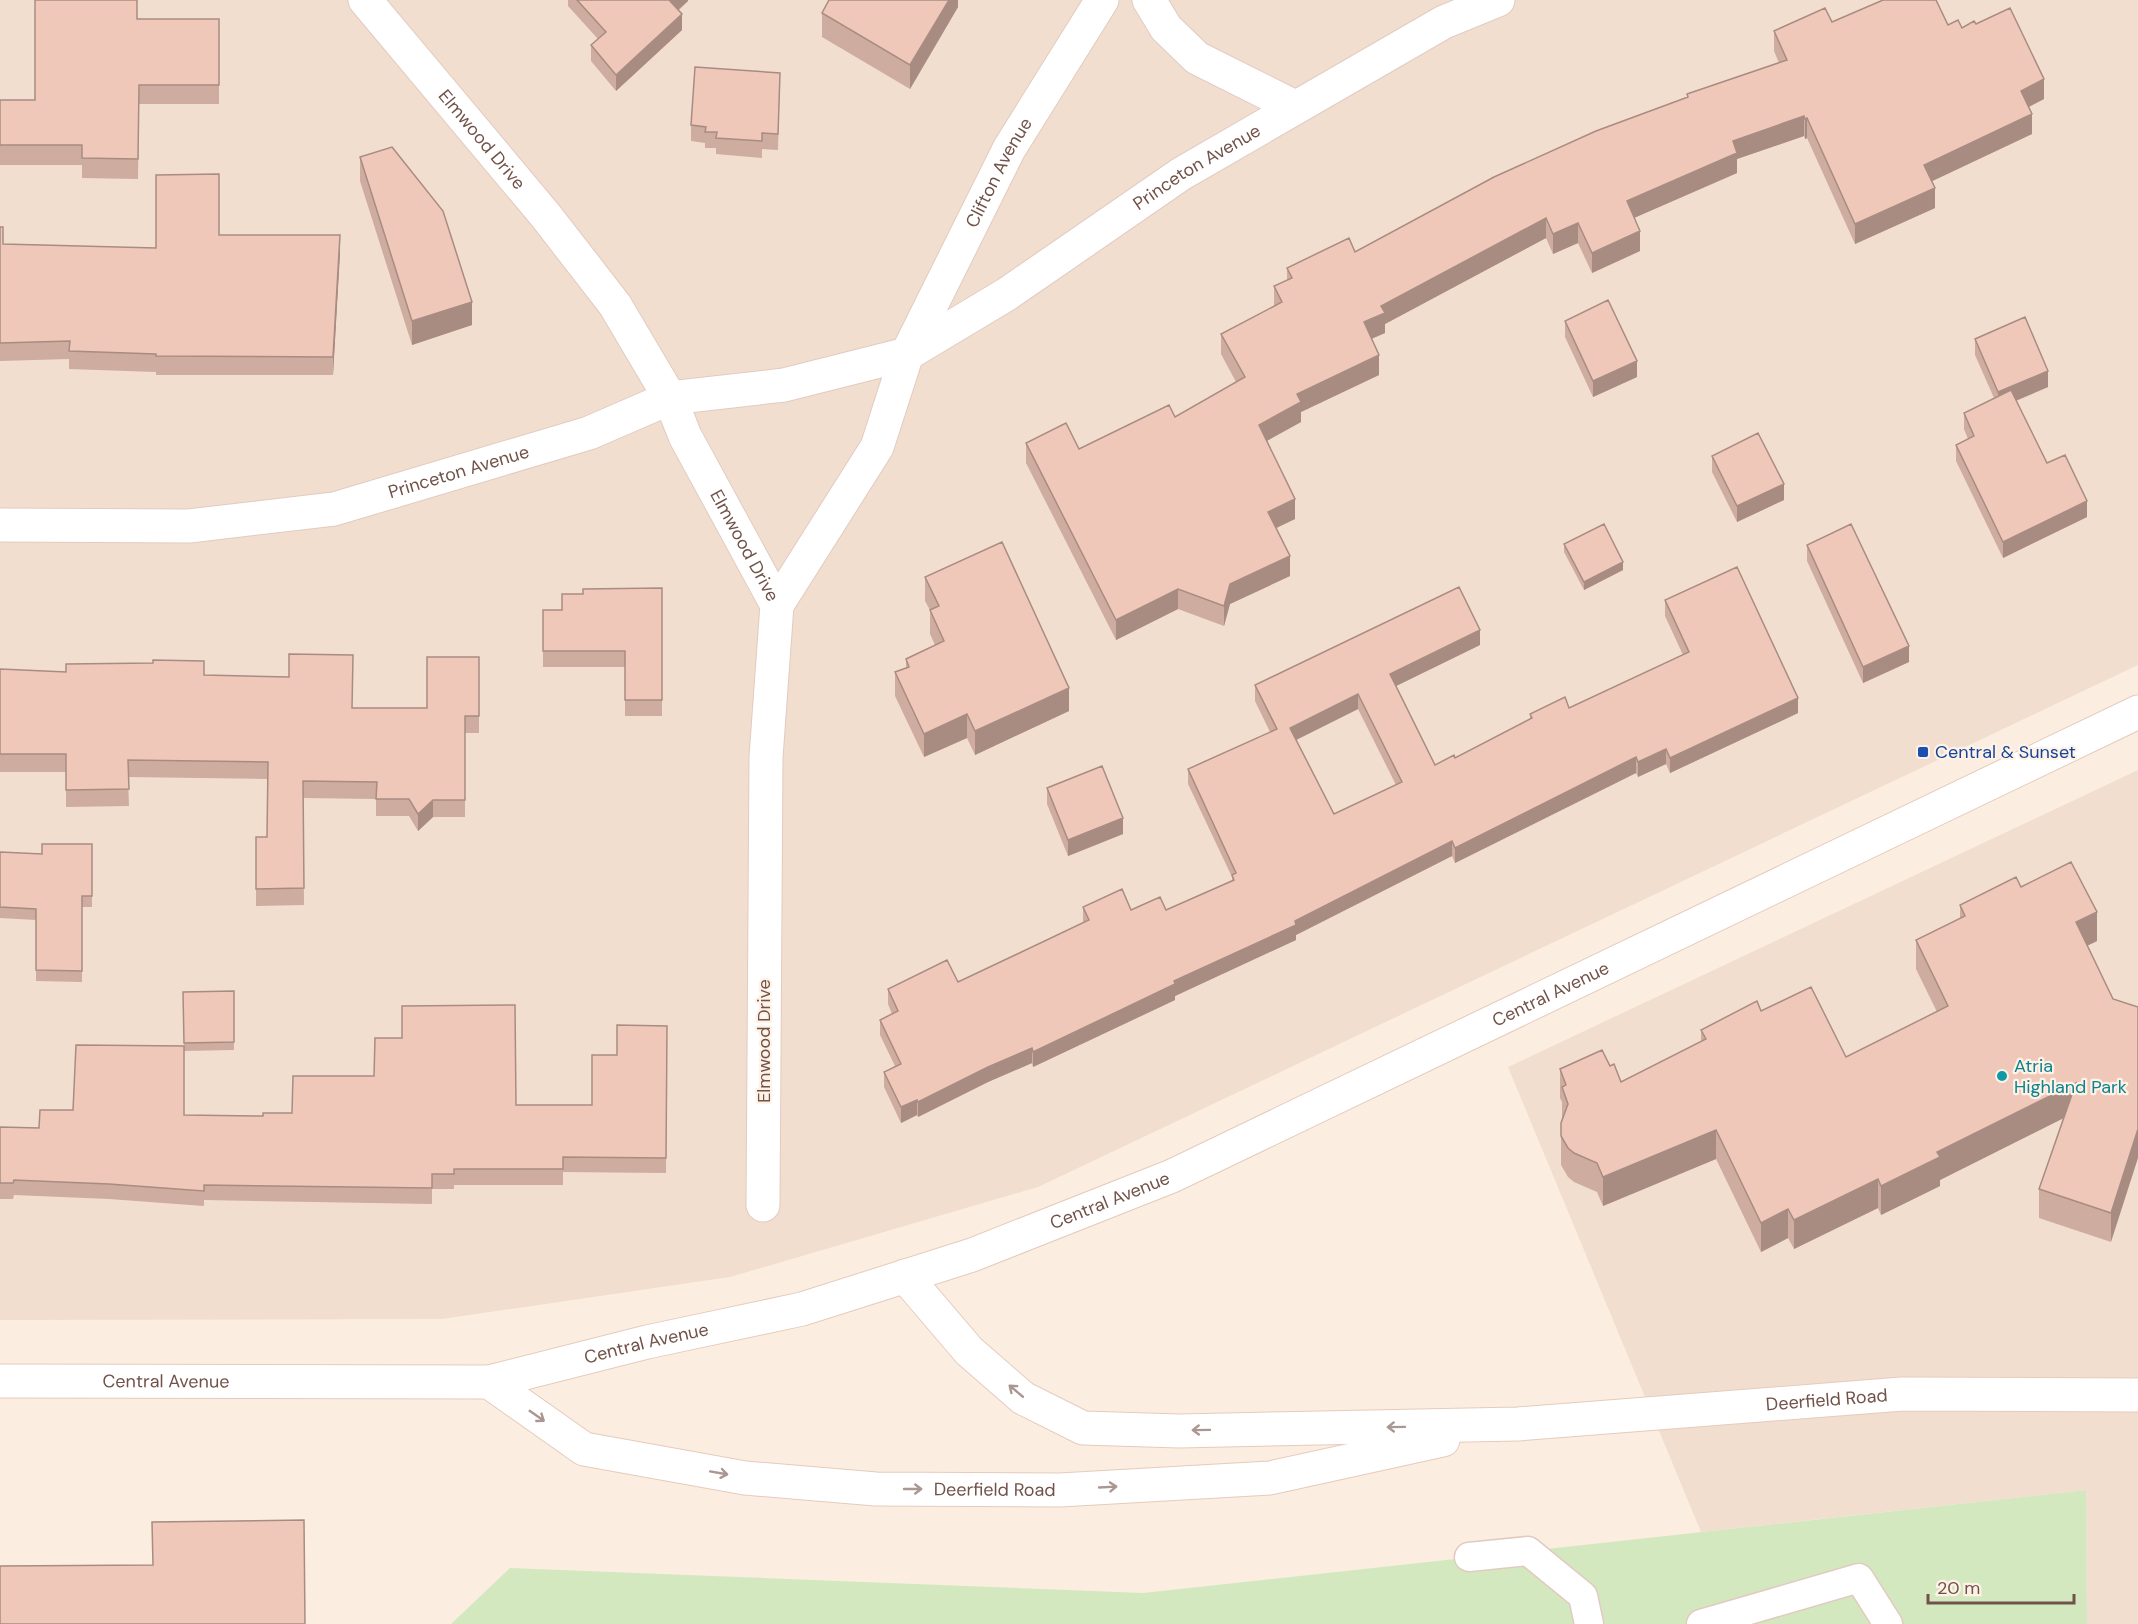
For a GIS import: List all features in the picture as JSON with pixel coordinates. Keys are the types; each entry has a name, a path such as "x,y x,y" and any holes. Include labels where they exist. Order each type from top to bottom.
{"street":[{"name":"Elmwood Drive","path":"365,0 546,216 608,296 670,398 685,436 777,604 766,757 763,1205"},
{"name":"Clifton Avenue","path":"907,354 1010,150 1102,0"},
{"path":"1149,0 1166,28 1197,57 1295,107"},
{"name":"Princeton Avenue","path":"0,525 189,526 334,508 589,433 670,398 784,385 907,354 1007,294 1181,174 1444,22 1498,0"},
{"path":"777,604 877,447 907,354"},
{"name":"Central Avenue","path":"0,1381 489,1382 647,1342 802,1309 972,1255 1172,1176 2138,712"},
{"name":"Deerfield Road","path":"905,1276 969,1351 1023,1398 1083,1428 1179,1431 1518,1424 1902,1394 2138,1395"},
{"name":"Deerfield Road","path":"489,1382 584,1449 745,1478 876,1489 1060,1490 1270,1478 1518,1424"}],"lane":[{"path":"1468,1557 1528,1551 1582,1596 1588,1624"},
{"path":"1701,1624 1859,1578 1888,1624"}],"shaded area":[{"path":"0,0 2138,0 2138,665 1038,1187 730,1277 442,1319 0,1320"},
{"path":"2138,770 2138,1624 2087,1624 2086,1490 1701,1532 1508,1067"}],"green space":[{"path":"2086,1490 2087,1624 451,1624 510,1568 1143,1593"}],"building":[{"path":"35,0 137,0 137,19 219,19 219,85 139,85 138,159 82,158 82,145 0,145 0,100 35,100"},
{"path":"577,0 672,0 670,1 682,14 616,75 591,45 606,32"},
{"path":"829,0 949,0 910,65 822,13"},
{"path":"1883,0 1936,0 1948,25 1958,20 1962,28 1974,21 1976,24 2010,8 2044,79 2021,91 2032,114 1924,165 1935,188 1855,224 1807,118 1805,119 1804,116 1733,141 1737,153 1627,201 1640,231 1592,253 1578,223 1553,234 1546,218 1381,306 1385,313 1364,322 1379,355 1297,394 1301,402 1259,425 1295,499 1268,512 1290,556 1230,584 1224,606 1178,589 1116,620 1026,443 1066,423 1079,449 1169,405 1175,417 1245,377 1221,334 1282,302 1274,286 1292,278 1287,268 1349,238 1355,252 1494,177 1596,131 1688,97 1687,94 1787,60 1774,31 1825,8 1832,22"},
{"path":"695,67 780,73 778,134 762,133 762,141 716,138 717,132 705,132 706,127 691,125"},
{"path":"392,147 443,211 472,302 412,321 360,157"},
{"path":"219,174 219,235 340,235 333,357 156,356 156,354 69,351 70,341 0,343 0,227 3,227 3,244 156,248 156,175"},
{"path":"1608,300 1637,361 1593,381 1565,321"},
{"path":"2025,317 2048,371 1998,392 1975,339"},
{"path":"2011,390 2047,463 2065,455 2087,501 2003,542 1956,445 1974,436 1964,413"},
{"path":"1758,433 1784,484 1737,506 1712,456"},
{"path":"1604,524 1623,562 1584,582 1564,544"},
{"path":"1851,524 1909,646 1863,667 1807,545"},
{"path":"1002,542 1069,688 975,731 967,714 924,734 895,672 909,667 906,659 944,641 930,610 939,606 925,577"},
{"path":"1737,567 1798,698 1670,758 1666,749 1638,762 1636,757 1455,848 1452,841 1295,921 1296,925 1174,981 1175,984 1033,1052 1032,1048 918,1102 917,1100 901,1107 884,1072 901,1064 880,1020 898,1011 888,989 947,960 958,982 1089,920 1083,907 1122,889 1131,910 1160,897 1166,910 1234,880 1232,875 1236,873 1188,769 1277,729 1255,685 1459,587 1480,630 1390,674 1435,765 1454,755 1455,758 1532,718 1530,714 1565,697 1569,708 1689,652 1665,600","holes":["1358,694 1402,782 1334,814 1290,728"]},
{"path":"662,588 662,700 625,700 625,651 543,651 543,610 562,610 562,594 583,594 583,589"},
{"path":"289,654 353,655 352,708 427,708 427,657 479,657 479,716 465,716 465,800 433,800 418,814 409,799 376,799 377,782 303,781 304,888 256,889 256,837 267,837 268,762 128,760 129,789 66,790 66,754 0,754 0,669 66,672 66,664 153,663 153,660 204,661 204,675 289,677"},
{"path":"1102,766 1123,818 1068,840 1047,788"},
{"path":"42,844 92,844 92,896 82,896 82,971 36,970 36,909 0,907 0,852 42,854"},
{"name":"Atria Highland Park","path":"2071,862 2097,912 2076,922 2113,999 2138,1007 2138,1129 2111,1213 2039,1189 2076,1083 1937,1152 1940,1157 1881,1186 1878,1179 1794,1220 1788,1209 1761,1223 1716,1130 1603,1177 1597,1163 1574,1153 1561,1136 1561,1123 1568,1104 1562,1087 1566,1085 1560,1069 1602,1050 1610,1066 1614,1064 1621,1082 1706,1039 1701,1030 1757,1001 1761,1011 1811,987 1846,1057 1948,1006 1916,940 1965,916 1960,905 2016,877 2021,887"},
{"path":"234,991 234,1042 184,1043 183,992"},
{"path":"515,1005 516,1105 592,1105 592,1055 617,1055 617,1025 667,1026 666,1158 563,1157 563,1169 454,1169 454,1174 432,1174 432,1188 204,1185 204,1191 14,1180 13,1183 0,1183 0,1127 39,1128 40,1110 73,1110 76,1045 184,1046 184,1115 263,1116 263,1113 292,1113 293,1076 374,1076 375,1038 402,1038 402,1006"},
{"path":"304,1520 305,1624 0,1624 0,1566 153,1565 152,1522"}],"place":[{"name":"Central & Sunset","path":"1923,752"},
{"name":"Atria Highland Park","path":"2002,1076"}]}
